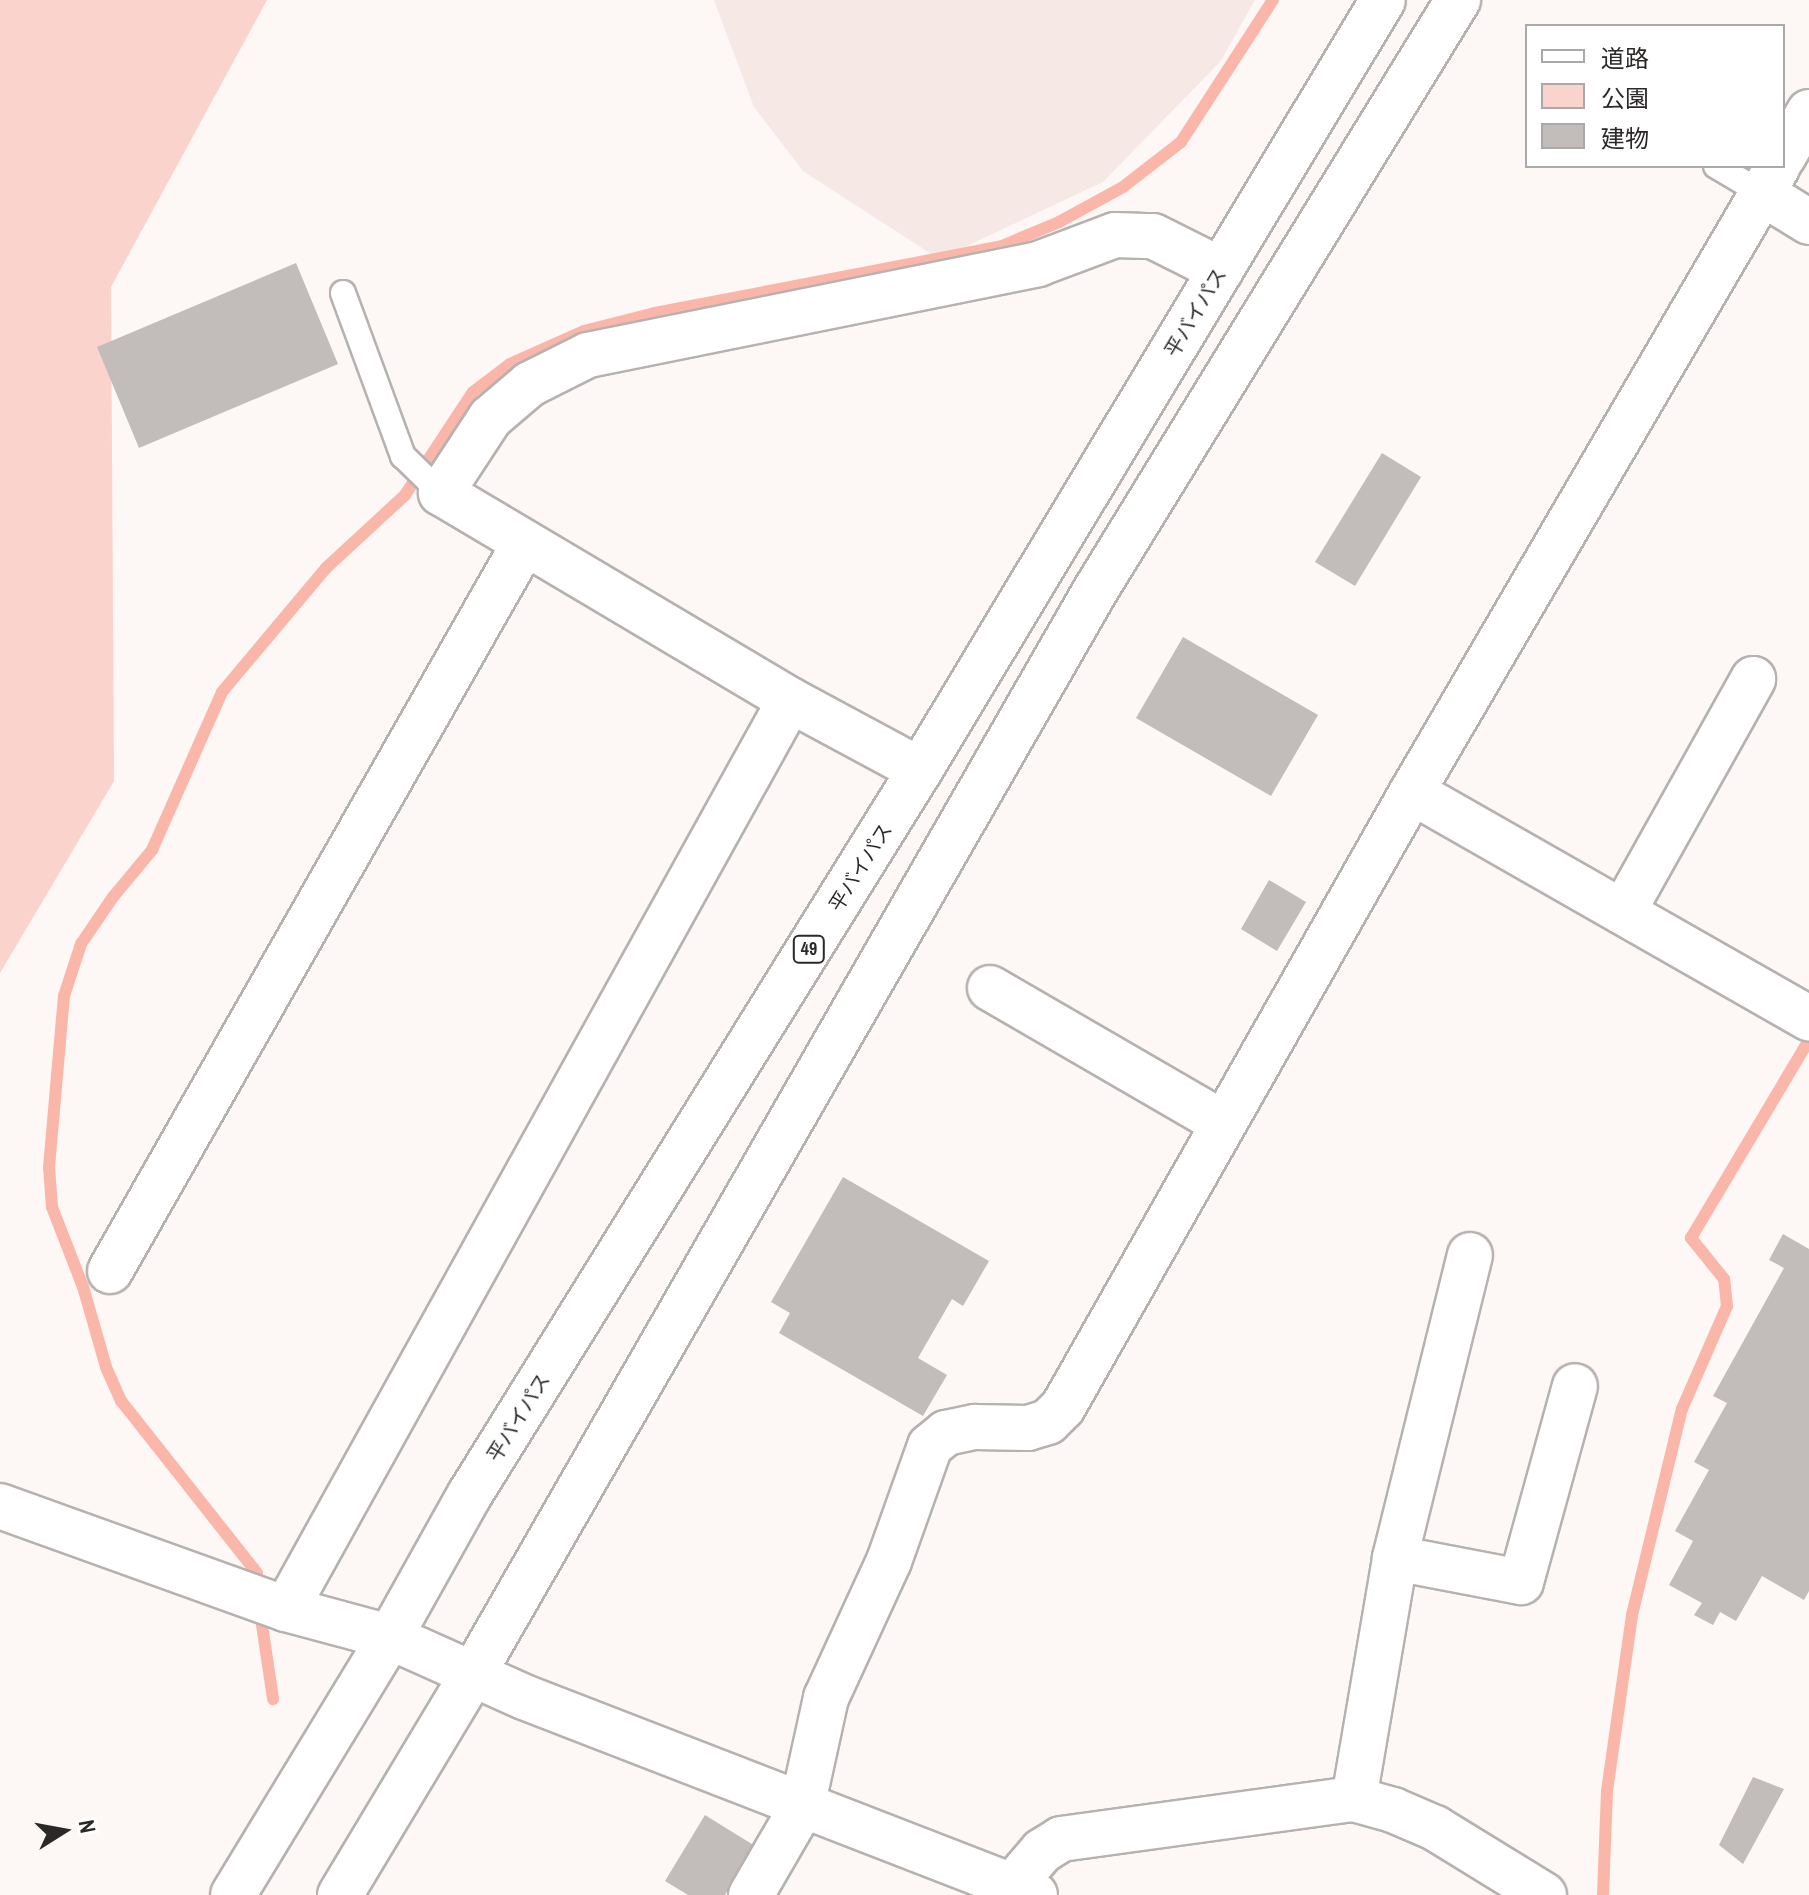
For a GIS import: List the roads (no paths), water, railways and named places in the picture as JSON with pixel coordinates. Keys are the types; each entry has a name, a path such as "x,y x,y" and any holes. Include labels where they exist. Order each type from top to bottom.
{"main road":[{"name":"平バイパス","path":"233,1895 390,1637 470,1494 920,770 1383,0"},
{"path":"340,1895 473,1674 1095,591 1458,0"},
{"path":"1785,153 1809,112"},
{"path":"751,1895 802,1807 826,1698 889,1561 930,1446 946,1433 975,1427 1028,1428 1048,1422 1063,1407 1412,792 1774,172 1809,222"},
{"path":"920,770 790,700 434,489 490,418 530,384 588,355 1038,264 1115,235 1153,236 1221,270"},
{"path":"110,1271 524,544"},
{"path":"1623,912 1753,679"},
{"path":"286,1609 790,700"},
{"path":"1412,792 1808,1015"},
{"path":"990,988 1223,1123"},
{"path":"1354,1799 1395,1558 1470,1255"},
{"path":"1395,1558 1521,1582 1575,1386"},
{"path":"0,1506 286,1609 390,1637 473,1674 802,1807 1023,1890 1042,1851 1061,1839 1354,1799 1393,1810 1435,1828 1544,1895"}],"lane":[{"path":"1735,168 1774,172"},
{"path":"343,293 403,456 434,489"}],"waterway":[{"path":"257,1573 121,1401 106,1367 83,1287 52,1207 49,1167 64,996 81,944 113,897 152,850 222,692 326,568 405,495 473,392 510,364 584,331 655,313 1002,246 1059,222 1123,187 1181,142 1273,0"},
{"path":"1603,1895 1607,1791 1632,1615 1682,1409 1727,1306 1724,1279 1691,1238 1809,1040"},
{"path":"262,1625 273,1699"}]}
